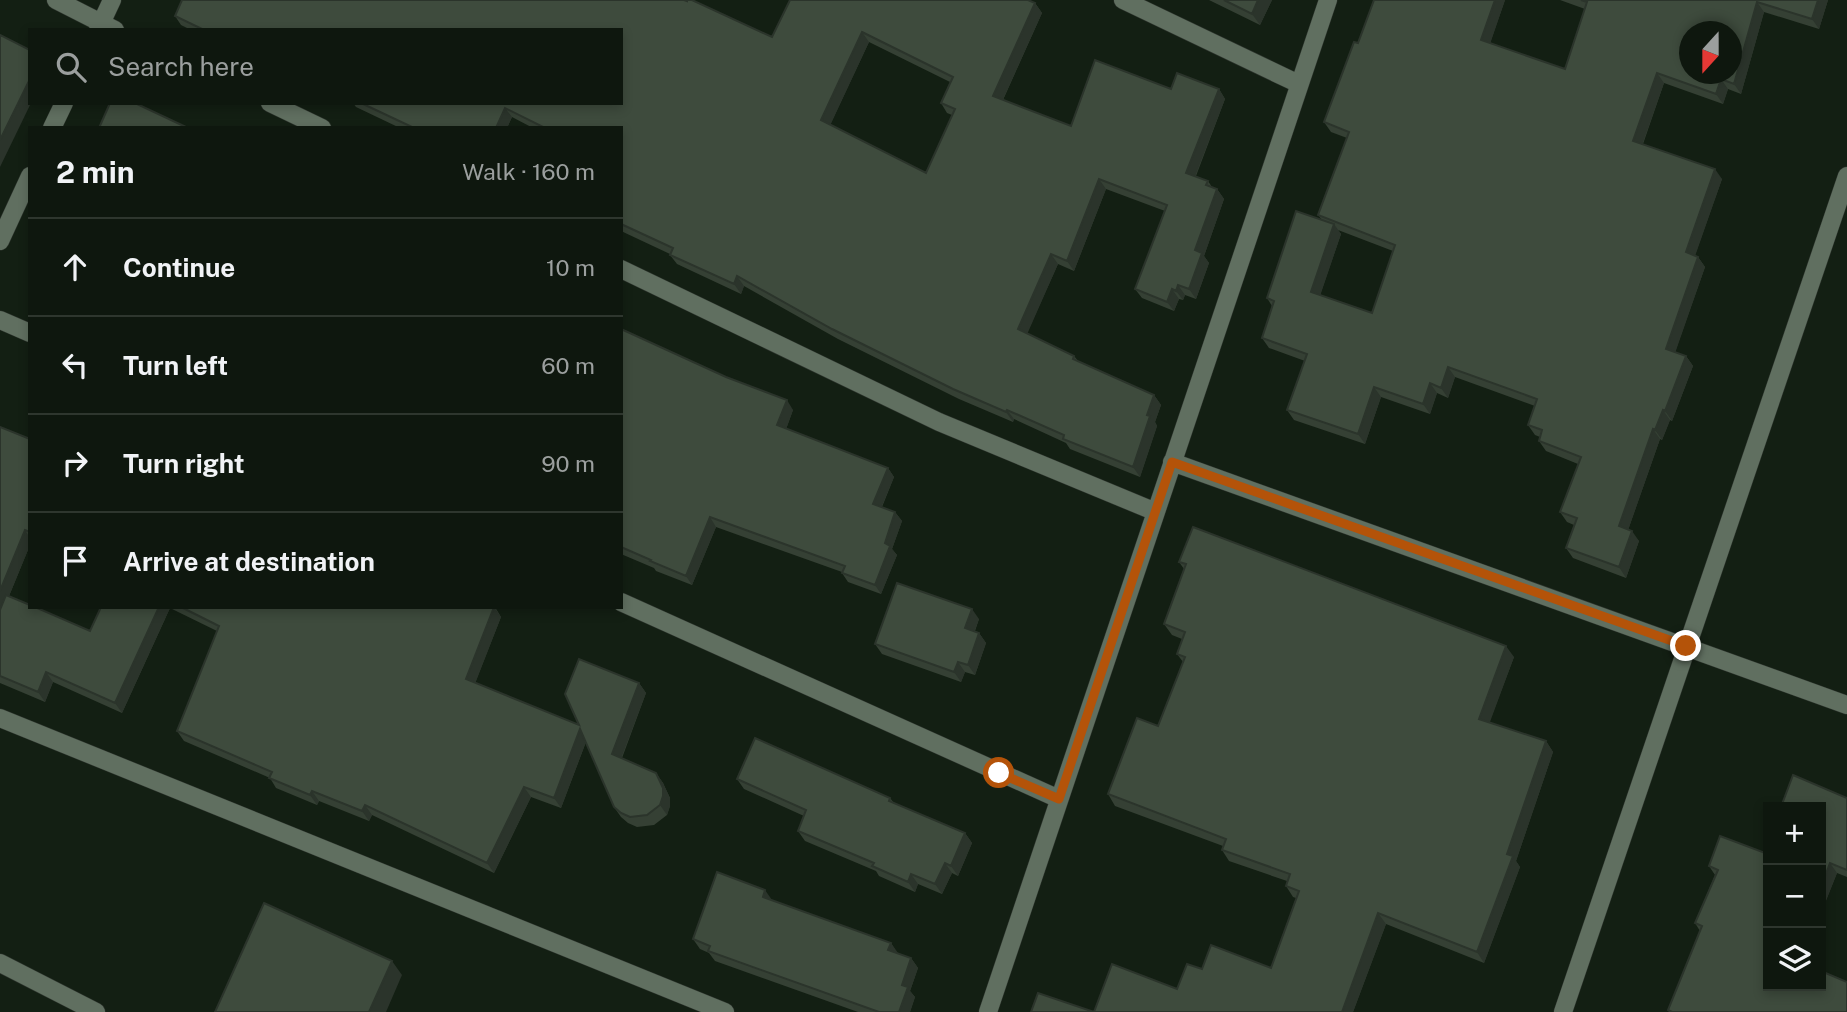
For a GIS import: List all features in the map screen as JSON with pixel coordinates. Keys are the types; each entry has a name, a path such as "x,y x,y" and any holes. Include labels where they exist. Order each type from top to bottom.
{"street":[{"path":"56,0 104,28 112,0"},
{"path":"1124,0 1299,84"},
{"path":"988,1012 1328,0"},
{"path":"53,126 63,105"},
{"path":"274,105 318,126"},
{"path":"1563,1012 1847,176"},
{"path":"0,241 28,180"},
{"path":"623,271 939,422 1156,512"},
{"path":"0,320 28,332"},
{"path":"1172,462 1847,705"},
{"path":"623,603 1059,799"},
{"path":"0,718 725,1012"},
{"path":"0,963 96,1012"}],"building":[{"path":"182,0 692,0 772,37 790,0 1028,0 1035,3 993,96 1071,126 1095,60 1171,89 1177,73 1219,89 1186,173 1208,181 1206,185 1217,189 1195,250 1202,253 1189,289 1178,285 1176,291 1172,289 1167,302 1135,289 1167,205 1099,179 1067,261 1051,254 1018,329 1074,356 1073,359 1154,395 1133,467 1063,439 1064,435 1007,410 1006,412 953,389 832,329 737,276 734,284 670,255 673,248 623,225 623,126 541,126 505,108 497,126 410,126 365,105 623,105 623,28 200,28 175,16","holes":["862,32 953,77 941,103 955,109 926,173 821,120"]},
{"path":"1224,0 1258,0 1252,14"},
{"path":"1374,0 1495,0 1481,40 1565,69 1587,2 1581,0 1818,0 1812,19 1757,2 1742,55 1742,21 1679,21 1679,81 1657,73 1633,141 1715,169 1686,252 1698,257 1666,349 1686,356 1665,411 1663,410 1655,430 1653,429 1619,526 1632,531 1619,567 1566,548 1577,518 1560,512 1581,457 1539,441 1542,430 1528,425 1537,399 1448,367 1441,388 1430,383 1423,404 1374,387 1358,434 1287,410 1307,354 1262,338 1274,301 1267,298 1296,211 1334,224 1311,292 1372,313 1395,245 1318,215 1349,132 1324,122 1354,42 1358,43"},
{"path":"0,35 28,49 28,83 0,140"},
{"path":"1688,84 1719,84 1716,94"},
{"path":"109,105 139,105 184,126 100,126"},
{"path":"623,330 726,377 787,400 777,425 888,468 873,504 895,512 885,543 890,546 875,585 842,573 845,566 710,517 686,576 623,548"},
{"path":"0,427 28,438 28,531 25,530 0,591"},
{"path":"1193,527 1506,646 1479,719 1546,741 1507,854 1513,856 1477,952 1378,913 1342,1012 1094,1012 1112,964 1177,989 1187,964 1202,969 1211,945 1271,968 1299,891 1286,886 1290,874 1222,850 1226,839 1108,794 1137,718 1158,726 1185,657 1177,654 1185,632 1164,624 1186,564 1179,562"},
{"path":"897,583 972,609 965,628 979,633 968,665 958,662 954,672 875,644"},
{"path":"6,595 28,604 28,609 40,609 90,631 100,609 158,609 115,703 46,672 38,692 0,676 0,610"},
{"path":"185,609 493,609 466,679 579,725 565,694 579,659 639,683 612,754 656,773 663,788 660,805 647,815 630,817 614,807 580,729 554,798 524,787 487,863 365,805 362,811 312,791 310,795 269,778 272,772 177,731 219,626"},
{"path":"755,738 890,798 889,801 965,833 951,866 945,863 935,884 911,874 908,882 872,866 874,863 798,831 806,810 737,779"},
{"path":"1793,775 1847,798 1847,870 1830,863 1826,874 1826,802 1783,802"},
{"path":"1720,836 1763,852 1763,991 1826,991 1826,973 1847,982 1847,1012 1668,1010 1702,926 1695,923 1718,870 1709,866"},
{"path":"717,872 765,890 763,897 891,943 888,950 911,958 902,985 908,987 899,1012 879,1012 708,951 710,946 693,939"},
{"path":"264,903 392,961 369,1012 215,1012"},
{"path":"1038,993 1094,1012 1031,1012"}],"route":[{"path":"999,773 1059,799 1172,462 1686,646"}]}
